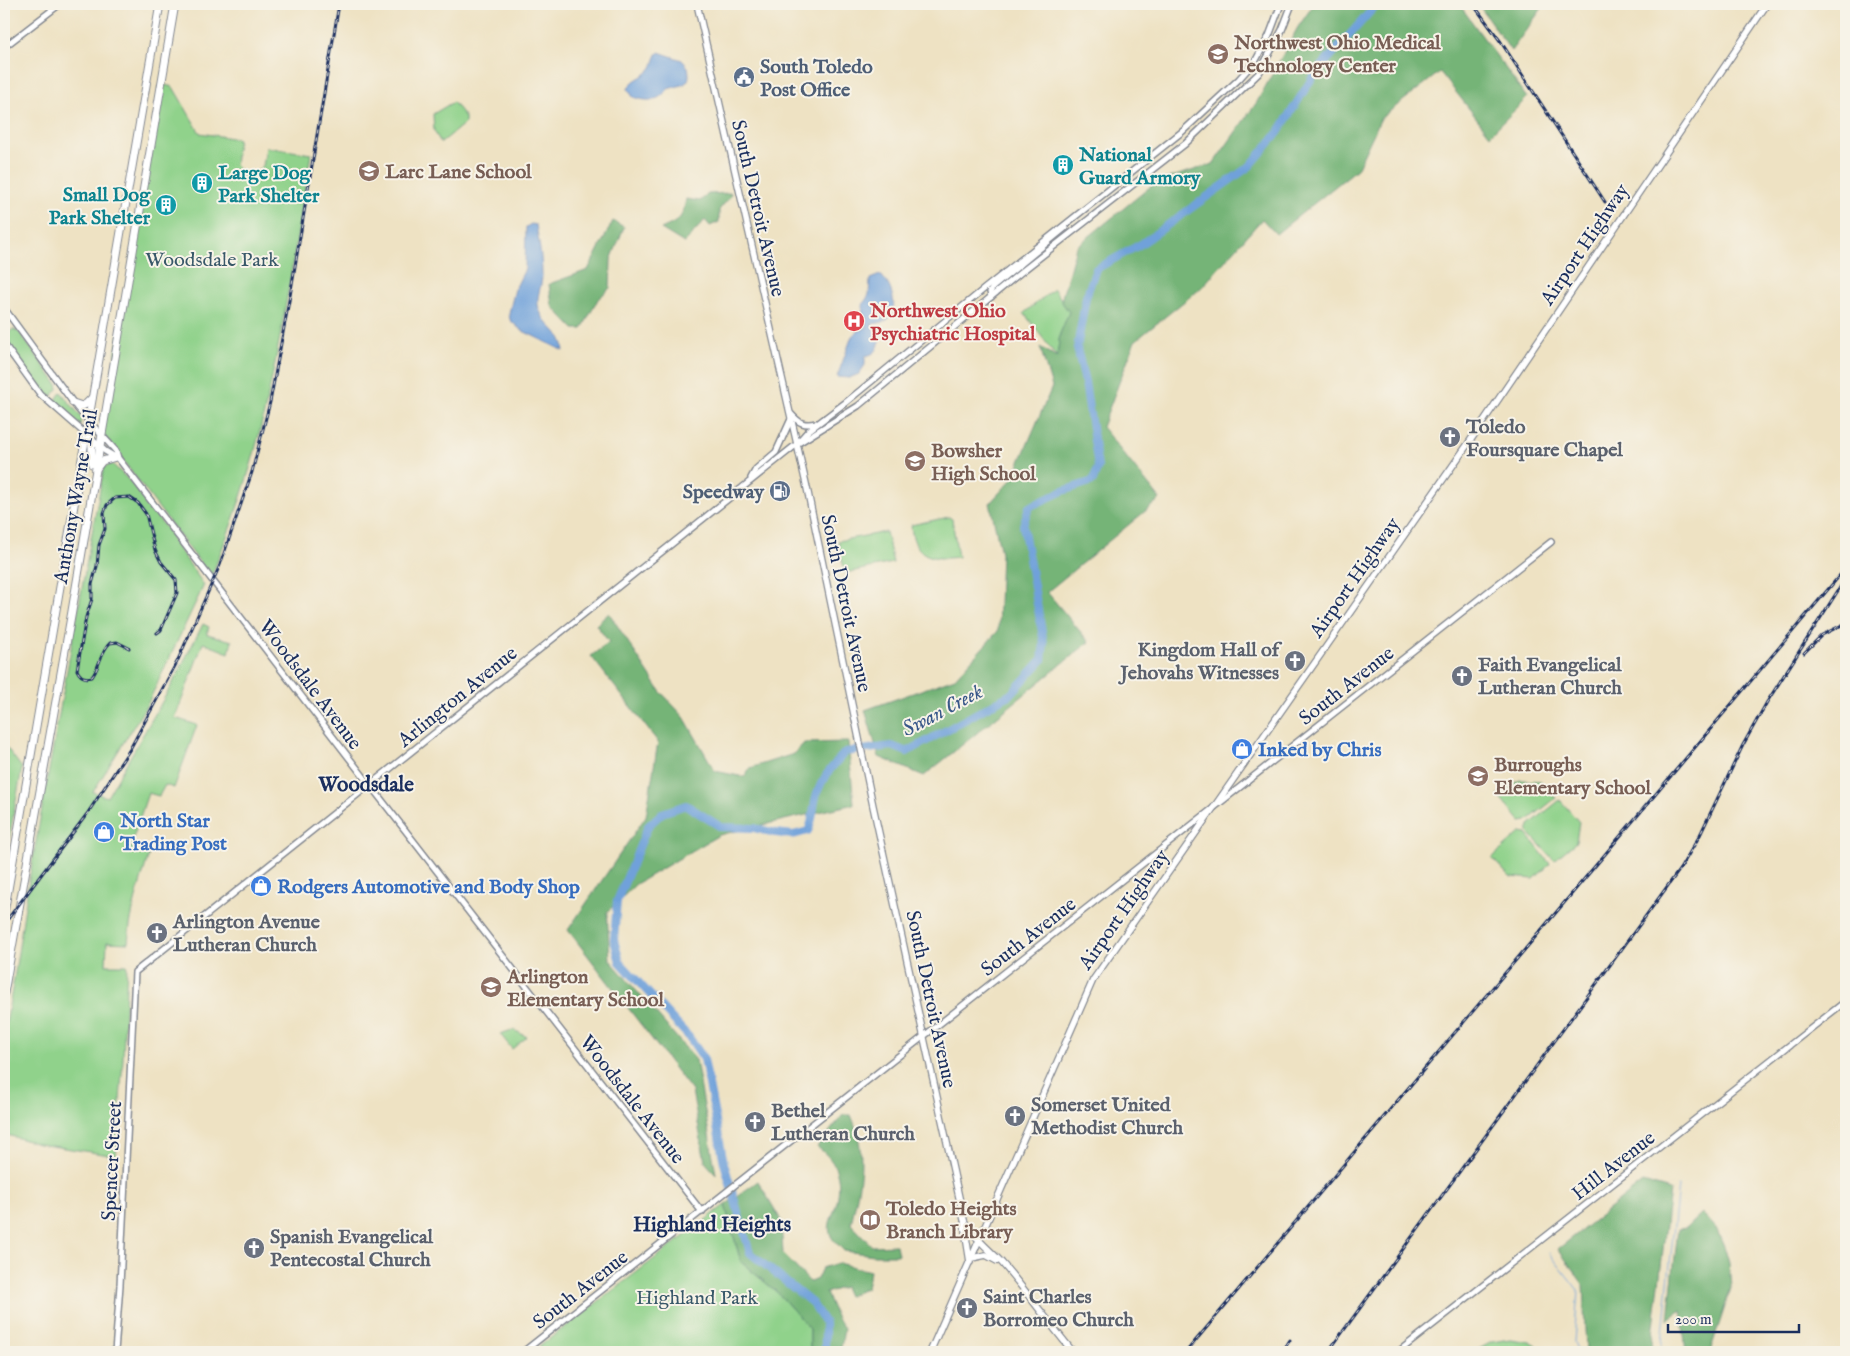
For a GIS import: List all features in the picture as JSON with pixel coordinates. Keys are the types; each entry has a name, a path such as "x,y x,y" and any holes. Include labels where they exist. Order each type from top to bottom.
{"highway":[{"name":"Anthony Wayne Trail","path":"4,913 89,436 92,398 160,4"},
{"name":"Anthony Wayne Trail","path":"4,993 176,4"},
{"path":"73,402 82,406 92,398"},
{"path":"88,513 87,492 92,463 89,436"},
{"path":"94,472 102,461 117,458"}],"main road":[{"name":"South Detroit Avenue","path":"697,4 797,444 864,766 964,1220"},
{"name":"Airport Highway","path":"930,1352 1093,980 1470,441 1767,4"},
{"path":"964,1220 969,1230 1004,1265 1073,1352"},
{"path":"964,1220 964,1238 971,1260 986,1255 1004,1265"}],"street":[{"path":"4,47 60,4"},
{"name":"Arlington Avenue","path":"797,444 808,431 1183,131 1256,60 1272,30 1281,4"},
{"name":"Arlington Avenue","path":"135,972 748,482 797,444 858,406 990,297 1172,154 1259,73 1270,56 1292,4"},
{"path":"990,297 993,287 1058,235 1082,212"},
{"name":"Woodsdale Avenue","path":"4,308 73,402 116,451 117,458 214,580 370,785 702,1212"},
{"name":"Woodsdale Avenue","path":"4,344 40,394 111,456 117,458"},
{"path":"748,482 756,470 776,452 790,416 808,425 821,421"},
{"name":"South Avenue","path":"523,1352 742,1182 1551,542"},
{"name":"Spencer Street","path":"115,1352 135,972"},
{"name":"Hill Avenue","path":"1398,1352 1846,1001"}],"green space":[{"path":"1314,4 1459,4 1527,98 1490,135 1440,72 1381,118 1357,169 1276,234 1262,219 1202,287 1135,341 1102,427 1160,499 1047,592 1089,642 924,776 879,757 865,710 955,678 998,631 1001,553 990,503 1013,478 1052,387 1040,347 1057,357 1060,334 1069,312 1061,301 1076,247 1156,182 1213,164 1257,102 1298,27"},
{"path":"1478,4 1545,4 1511,51"},
{"name":"Woodsdale Park","path":"161,84 173,87 200,133 238,139 235,165 247,179 263,166 266,147 311,154 282,325 261,426 239,503 211,577 102,433"},
{"path":"453,102 465,117 465,123 441,143 434,131 433,114"},
{"path":"731,193 719,210 719,222 710,226 705,220 684,243 661,229 679,218 686,199 700,201 708,194"},
{"path":"613,221 624,227 611,260 610,288 598,299 582,329 574,329 552,306 549,284 588,270"},
{"path":"1054,289 1070,312 1060,334 1057,357 1024,313"},
{"path":"13,329 19,332 57,384 58,389 52,396 43,393 4,341 4,337"},
{"path":"61,392 82,418 81,426 54,403"},
{"path":"112,464 130,481 172,536 172,539 204,585 148,703 93,792 107,797 170,688 203,624 209,627 207,634 232,641 229,653 203,643 175,718 197,725 174,788 165,785 159,796 148,793 130,847 149,854 133,909 128,943 107,942 106,965 127,965 116,1156 39,1144 4,1134 4,1034 29,880 104,467"},
{"path":"949,517 952,519 958,557 939,558 925,554 915,543 911,525"},
{"path":"886,532 893,563 845,573 838,541"},
{"path":"609,613 660,691 684,717 715,771 744,777 750,768 794,754 804,743 848,742 854,804 719,835 636,884 607,912 610,960 696,1060 716,1174 705,1162 692,1091 568,930 646,816 658,742 591,656 609,642 596,625"},
{"path":"4,744 22,768 4,866"},
{"path":"1520,780 1541,781 1556,798 1527,821 1521,822 1498,795"},
{"path":"1560,800 1579,822 1576,842 1554,860 1528,832 1529,825"},
{"path":"1520,833 1527,834 1550,864 1534,879 1510,877 1492,858"},
{"path":"512,1030 527,1037 512,1049 500,1034"},
{"path":"843,1115 851,1115 856,1129 861,1156 861,1169 851,1224 872,1246 896,1245 898,1255 874,1255 844,1251 831,1236 829,1228 839,1188 837,1173 830,1159 817,1147"},
{"path":"758,1181 781,1220 783,1254 810,1282 817,1279 822,1268 838,1263 870,1271 867,1288 848,1296 844,1287 826,1293 837,1319 844,1328 841,1348 845,1352 810,1352 810,1329 778,1293 741,1262 725,1205"},
{"path":"1643,1182 1670,1190 1651,1352 1586,1352 1583,1284 1558,1249"},
{"name":"Highland Park","path":"725,1205 741,1262 778,1293 810,1329 810,1352 532,1352"},
{"path":"1702,1213 1716,1228 1724,1246 1729,1263 1731,1288 1710,1352 1686,1352 1681,1310 1668,1319 1678,1229 1686,1228"},
{"path":"1510,1339 1530,1342 1548,1352 1473,1352 1492,1342"}],"water":[{"path":"659,52 682,60 688,67 689,78 682,85 668,89 656,99 643,100 633,97 628,89 650,70"},
{"path":"531,224 536,225 541,263 542,280 538,300 539,309 545,321 561,338 564,351 521,330 510,320 509,313 515,289 525,269 526,227"},
{"path":"880,275 890,288 894,306 891,316 887,320 872,324 880,337 878,348 872,354 865,356 865,365 859,374 849,378 837,377 852,336 867,327 862,322 863,304 869,295 870,279"}],"waterway":[{"name":"Swan Creek","path":"825,1352 825,1323 812,1303 750,1253 724,1163 704,1059 689,1037 620,962 614,940 617,901 648,826 662,813 686,805 721,827 754,828 793,835 808,831 819,787 829,771 845,752 892,746 907,752 1011,694 1042,660 1044,643 1023,525 1029,507 1063,491 1093,481 1098,467 1085,382 1077,348 1086,297 1096,269 1141,244 1250,166 1278,133 1314,75 1377,4"},
{"path":"1661,1352 1678,1186"},
{"path":"1549,1253 1578,1290 1574,1342 1578,1352"}],"railway":[{"path":"4,924 87,814 130,749 177,662 220,565 252,472 270,402 291,290 339,4"},
{"path":"1473,4 1501,42 1605,202"},
{"path":"129,648 117,642 110,643 104,651 92,677 83,677 77,670 86,617 92,599 92,584 97,566 99,545 105,529 104,513 107,505 115,498 129,497 138,503 146,514 155,550 161,562 176,580 177,593 161,630 157,633"},
{"path":"1186,1352 1846,568"},
{"path":"1328,1352 1680,869 1700,835 1743,745 1767,702 1846,578"},
{"path":"1804,653 1822,635 1846,623"},
{"path":"1282,1352 1290,1340"}],"place":[{"name":"Northwest Ohio Medical Technology Center","path":"1218,54"},
{"name":"South Toledo Post Office","path":"744,77"},
{"name":"National Guard Armory","path":"1063,165"},
{"name":"Larc Lane School","path":"369,171"},
{"name":"Large Dog Park Shelter","path":"202,183"},
{"name":"Small Dog Park Shelter","path":"166,205"},
{"name":"Northwest Ohio Psychiatric Hospital","path":"854,321"},
{"name":"Toledo Foursquare Chapel","path":"1450,437"},
{"name":"Bowsher High School","path":"915,461"},
{"name":"Speedway","path":"780,491"},
{"name":"Kingdom Hall of Jehovahs Witnesses","path":"1295,661"},
{"name":"Faith Evangelical Lutheran Church","path":"1462,676"},
{"name":"Inked by Chris","path":"1242,749"},
{"name":"Burroughs Elementary School","path":"1478,776"},
{"name":"North Star Trading Post","path":"104,832"},
{"name":"Rodgers Automotive and Body Shop","path":"261,886"},
{"name":"Arlington Avenue Lutheran Church","path":"157,933"},
{"name":"Arlington Elementary School","path":"491,987"},
{"name":"Somerset United Methodist Church","path":"1015,1116"},
{"name":"Bethel Lutheran Church","path":"755,1122"},
{"name":"Toledo Heights Branch Library","path":"870,1220"},
{"name":"Spanish Evangelical Pentecostal Church","path":"254,1248"},
{"name":"Saint Charles Borromeo Church","path":"967,1308"}],"district":[{"name":"Woodsdale","path":"366,784"},
{"name":"Highland Heights","path":"712,1224"}]}
